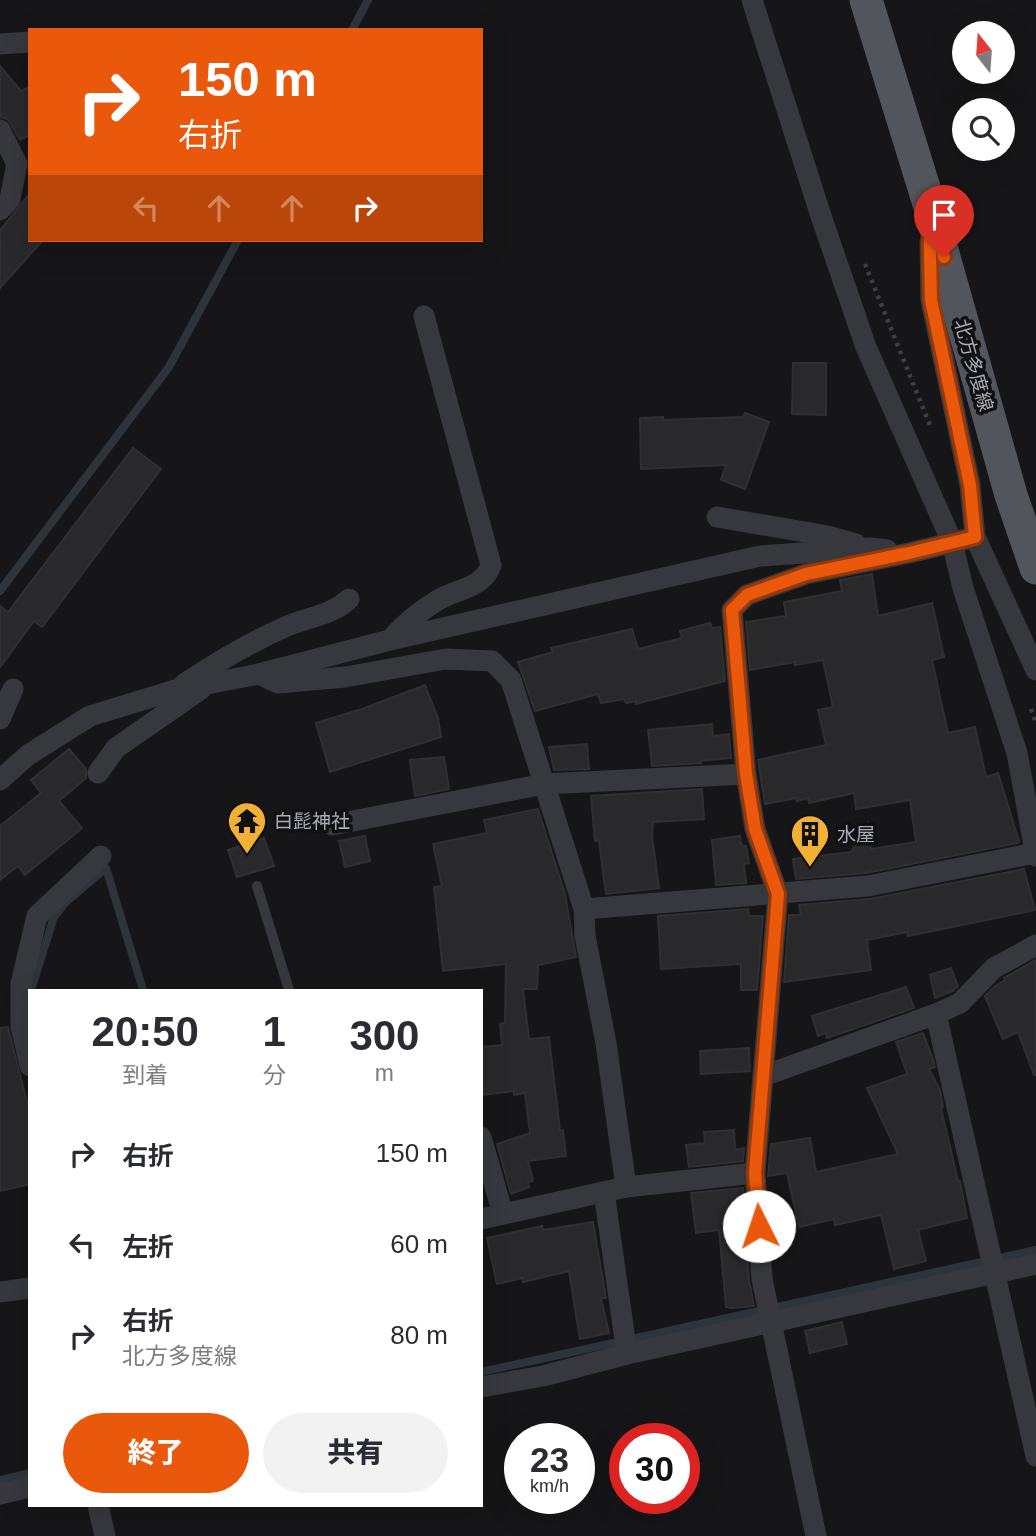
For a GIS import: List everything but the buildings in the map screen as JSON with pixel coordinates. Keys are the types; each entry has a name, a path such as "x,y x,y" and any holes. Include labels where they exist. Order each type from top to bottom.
{"main road":[{"name":"北方多度線","path":"866,0 929,204 1011,495 1036,568"}],"street":[{"path":"584,909 867,886 1035,855 1017,753 963,588 953,542 866,347 752,0"},
{"path":"0,44 28,42"},
{"path":"0,130 17,164 10,199 0,210"},
{"path":"929,204 931,300 970,485 975,537 1036,670"},
{"path":"390,640 403,625 439,600 482,581 488,575 491,565 424,316"},
{"path":"717,517 909,553"},
{"path":"816,1536 762,1279 755,1173 778,894 755,829 746,774 732,610 747,595 806,574 975,537"},
{"path":"0,780 28,755 90,716 174,690 259,674 390,640 760,556 871,548"},
{"path":"174,690 227,655 288,625 338,610 349,599"},
{"path":"259,674 278,683 345,677 446,659 492,661 511,680 584,909 585,936 606,1043 626,1187"},
{"path":"98,773 116,748 211,682"},
{"path":"0,719 13,689"},
{"path":"332,825 544,784 746,774"},
{"path":"28,1057 21,1026 21,984 37,916 102,856"},
{"path":"762,1076 960,1003 994,968 1036,945"},
{"path":"936,1014 1036,1456"},
{"path":"483,1144 503,1214"},
{"path":"483,1219 626,1187 755,1173"},
{"path":"604,1192 628,1354"},
{"path":"483,1387 543,1376 628,1354 1036,1264"},
{"path":"0,1292 28,1288"},
{"path":"0,1494 28,1487"},
{"path":"98,1507 105,1536"}],"lane":[{"path":"257,886 289,989"}],"path":[{"path":"862,255 936,439"}],"waterway":[{"path":"353,28 368,0"},
{"path":"0,591 169,367 237,242"},
{"path":"31,989 54,917 65,903 106,868 143,989"},
{"path":"483,1372 1036,1250"},
{"path":"0,1480 28,1473"}],"place":[{"name":"白髭神社","path":"247,855"},
{"name":"水屋","path":"810,868"}],"route":[{"path":"759,1226 755,1173 778,894 755,829 746,774 732,610 747,595 806,574 975,537 970,485 931,300 929,204 944,257"}]}
